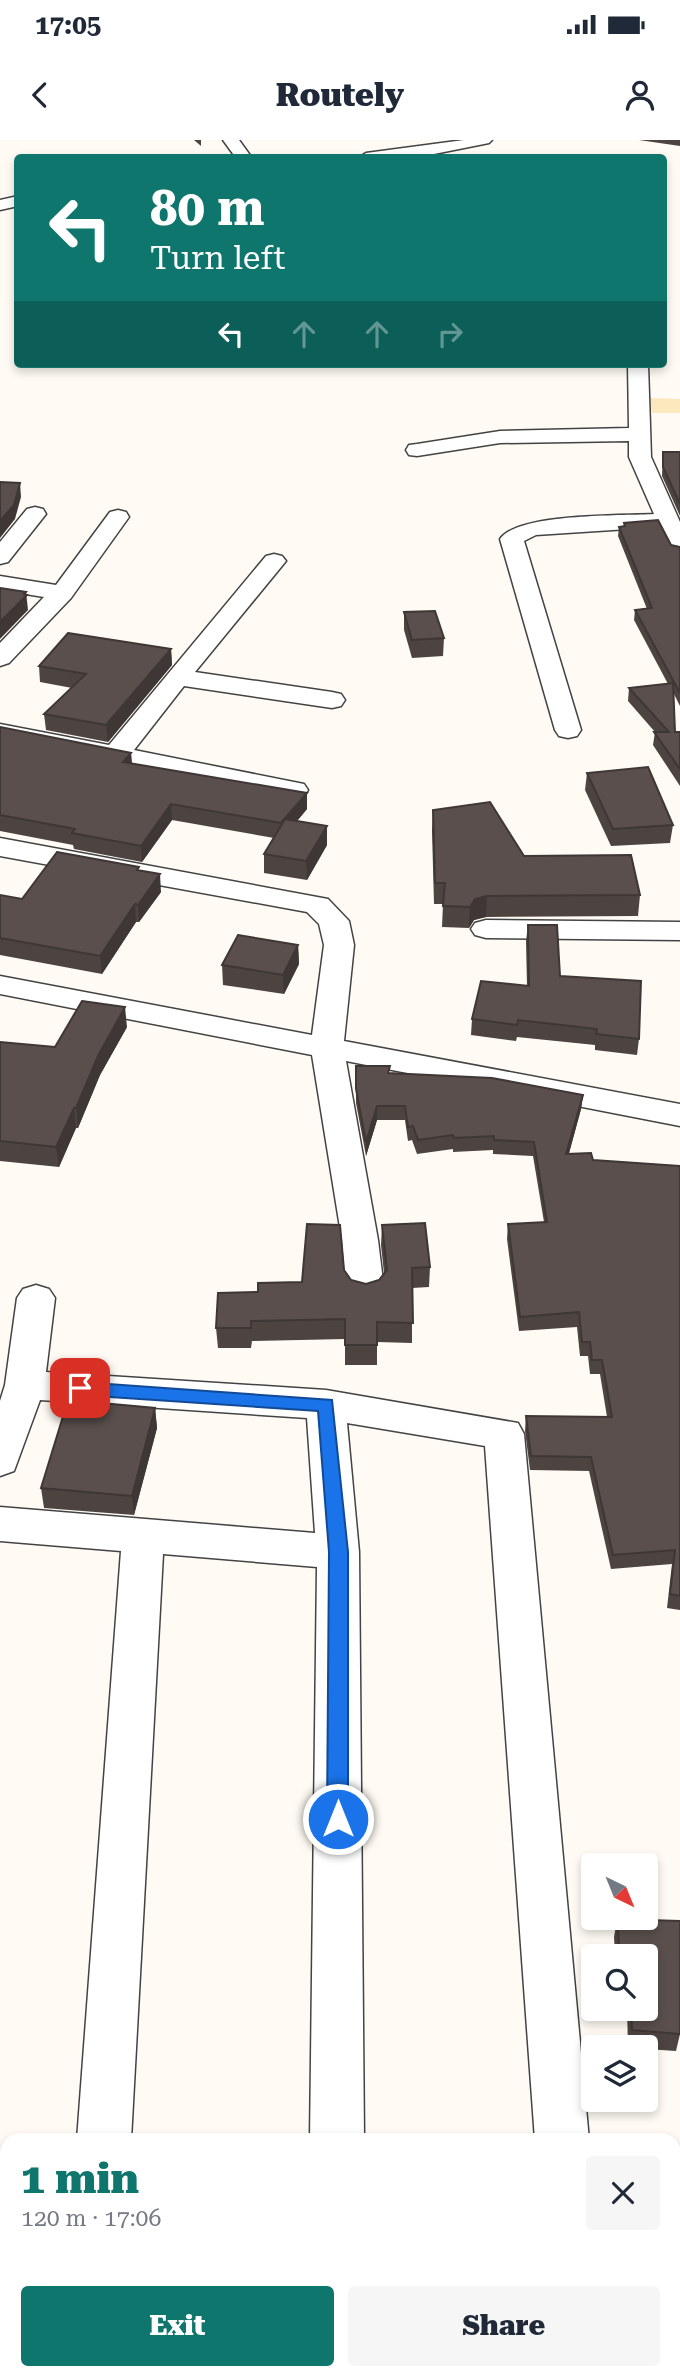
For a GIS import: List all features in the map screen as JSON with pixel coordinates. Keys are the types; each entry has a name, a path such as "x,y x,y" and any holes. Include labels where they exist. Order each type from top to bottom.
{"street":[{"path":"403,154 440,150 484,140"},
{"path":"638,368 640,457 665,520 680,548"},
{"path":"417,450 500,437 639,435"},
{"path":"0,556 35,514 12,513"},
{"path":"0,658 62,593 118,517"},
{"path":"568,730 512,539 521,532 534,528 665,520"},
{"path":"116,755 274,561"},
{"path":"0,583 62,593"},
{"path":"177,677 332,700"},
{"path":"0,732 294,790"},
{"path":"0,847 317,905 334,921 338,945 327,1048 360,1240 365,1289"},
{"path":"486,929 680,931"},
{"path":"0,985 680,1115"},
{"path":"0,1460 25,1385 36,1298"},
{"path":"25,1385 326,1405 504,1434 561,2133"},
{"path":"326,1405 338,1552 337,2133"},
{"path":"0,1524 338,1552"},
{"path":"104,2133 143,1535"}],"sand":[{"path":"649,398 680,399 680,413 652,413"}],"building":[{"path":"663,452 680,452 680,504 663,467"},
{"path":"0,482 20,483 14,505 0,521"},
{"path":"658,520 671,545 680,547 680,693 635,610 652,608 619,527 625,526 624,523"},
{"path":"0,588 26,592 24,594 27,595 0,622"},
{"path":"435,611 444,638 412,640 404,612"},
{"path":"68,633 171,649 106,725 44,714 86,674 39,666"},
{"path":"673,683 675,732 680,732 680,769 654,732 669,732 629,688"},
{"path":"0,727 131,753 123,762 307,793 281,823 171,804 141,846 72,833 75,829 0,815"},
{"path":"648,767 673,825 613,829 587,773"},
{"path":"490,802 524,856 631,855 640,895 487,896 475,899 470,907 443,906 445,883 435,883 433,810"},
{"path":"285,819 327,826 306,861 264,854"},
{"path":"57,852 139,867 137,870 160,874 138,905 135,904 100,956 0,938 0,895 22,899"},
{"path":"528,925 557,925 560,976 641,981 639,1039 596,1034 597,1029 518,1020 517,1025 472,1019 481,981 529,986"},
{"path":"238,935 298,945 283,975 222,965"},
{"path":"82,1001 125,1007 98,1056 56,1147 0,1141 0,1042 55,1047"},
{"path":"356,1066 390,1066 388,1073 492,1078 583,1095 566,1154 591,1153 593,1160 680,1166 680,1596 670,1594 675,1550 613,1555 591,1457 531,1456 526,1416 612,1417 602,1360 592,1360 590,1342 582,1342 579,1312 520,1317 508,1224 547,1222 534,1142 494,1140 494,1136 454,1138 453,1135 418,1140 413,1126 408,1127 405,1106 377,1106 366,1142 356,1089"},
{"path":"425,1223 430,1267 412,1268 413,1323 377,1322 377,1345 345,1345 345,1319 251,1321 251,1328 216,1328 218,1293 258,1292 258,1283 302,1282 307,1224 340,1225 344,1270 351,1280 366,1284 379,1280 387,1270 382,1225"},
{"path":"68,1400 155,1408 132,1496 41,1488"},
{"path":"658,1920 680,1921 680,2034 632,2030 632,2021 658,2021 658,1944 619,1944 618,1930 658,1930"}],"route":[{"path":"80,1388 326,1405 338,1552 338,1819"}]}
